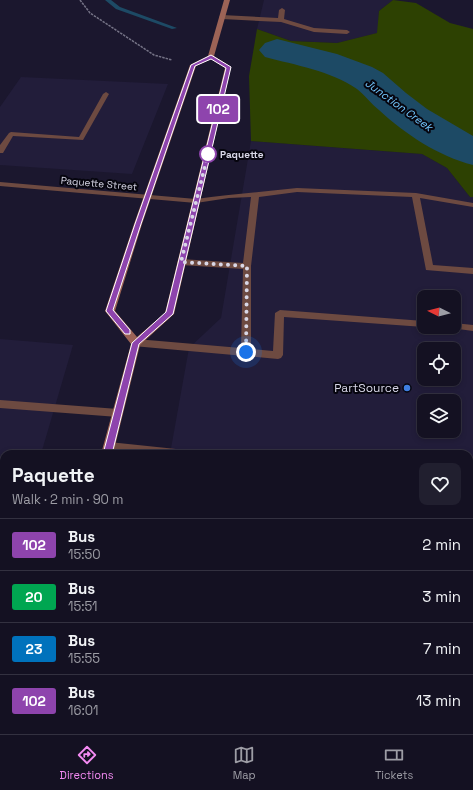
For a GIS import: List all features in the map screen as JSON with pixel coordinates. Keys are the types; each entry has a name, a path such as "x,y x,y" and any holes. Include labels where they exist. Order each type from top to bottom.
{"main road":[{"path":"211,57 227,0"},
{"path":"136,343 110,311 147,197 193,65 211,57"},
{"path":"108,450 136,343 169,314 228,67 211,57"}],"street":[{"path":"281,20 282,10"},
{"path":"222,17 281,20 314,30 347,32"},
{"path":"0,151 11,134 81,139 106,94"},
{"name":"Paquette Street","path":"0,184 196,201 229,196 255,195 297,190 416,195 473,205"},
{"path":"246,352 247,266 255,195"},
{"path":"416,195 429,268 473,271"},
{"path":"181,262 247,266"},
{"path":"136,343 278,355 280,313 417,323"},
{"path":"461,327 473,328"},
{"path":"0,404 118,413"}],"path":[{"path":"80,0 90,13 154,55 175,61"}],"shaded area":[{"path":"264,0 393,0 379,11 378,33 337,43 291,41 257,29"},
{"path":"21,77 168,84 132,174 0,165 0,107"},
{"path":"251,141 422,154 447,168 470,197 473,197 473,450 171,450 189,348 221,318"},
{"path":"0,339 73,345 42,450 0,450"}],"green space":[{"path":"393,0 416,3 450,23 473,29 473,197 470,197 447,168 422,154 251,141 249,76 257,29 291,41 337,43 377,33 379,11"}],"waterway":[{"name":"Junction Creek","path":"108,0 118,8 174,28"},
{"name":"Junction Creek","path":"277,50 325,62 359,75 370,81 395,104 423,124 443,137 473,152"}],"bus line":[{"name":"102","path":"108,450 136,343 169,314 228,67 211,57 193,65 169,132 110,311 127,332"}],"place":[{"name":"Paquette","path":"208,154"},
{"name":"PartSource","path":"407,388"}],"route":[{"path":"208,154 181,262 247,266 246,352"}]}
